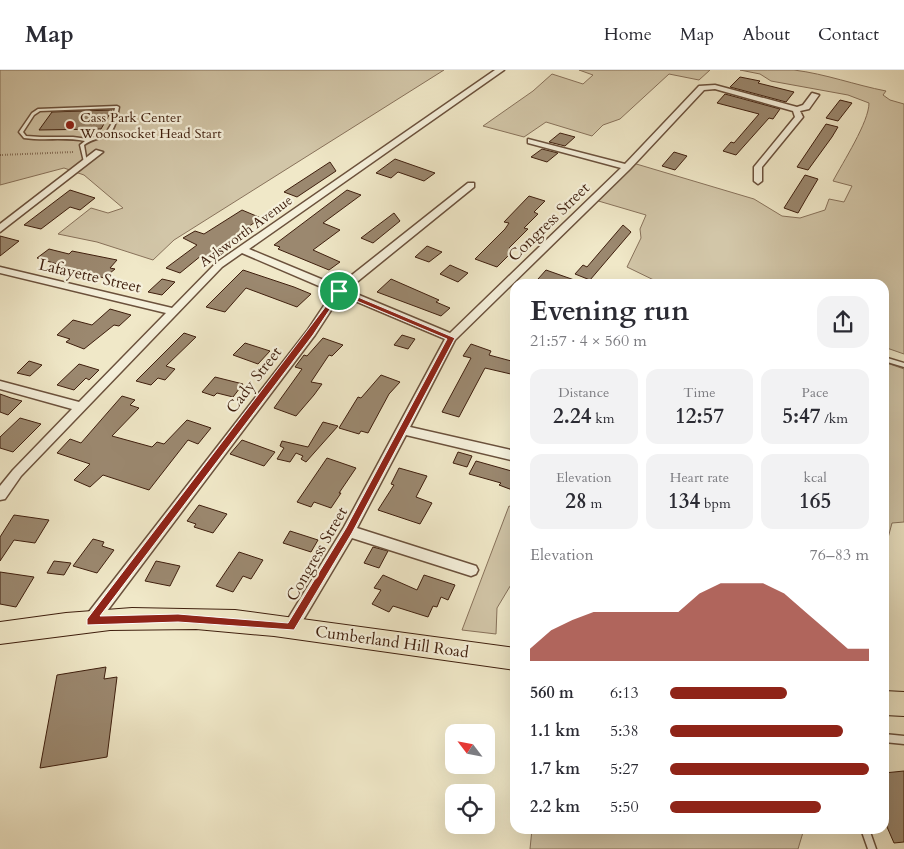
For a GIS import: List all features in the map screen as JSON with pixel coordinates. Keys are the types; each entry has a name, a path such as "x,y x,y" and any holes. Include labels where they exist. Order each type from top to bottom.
{"main road":[{"name":"Cumberland Hill Road","path":"0,633 68,622 178,618 291,627 510,658"},
{"path":"889,703 904,704"}],"street":[{"name":"Aylsworth Avenue","path":"0,495 18,473 172,311 219,265 500,70"},
{"name":"Congress Street","path":"512,279 627,167 702,88 715,87 796,110"},
{"path":"758,181 758,167 799,117 796,110 806,106 815,95"},
{"path":"531,141 627,167"},
{"path":"0,229 99,152"},
{"name":"Cady Street","path":"90,622 311,333 339,291 471,185"},
{"path":"241,249 451,338"},
{"name":"Lafayette Street","path":"0,270 172,311"},
{"name":"Congress Street","path":"291,627 349,531 451,338 510,281"},
{"path":"0,385 81,407"},
{"path":"404,430 510,455"},
{"path":"349,531 471,570"}],"lane":[{"path":"86,162 82,145 88,140 107,134 114,123 117,107 39,110 33,114 21,132 25,137 35,139 88,140"},
{"path":"889,360 904,365"},
{"path":"889,738 904,740"},
{"path":"867,834 872,849"}],"path":[{"path":"0,155 83,151"}],"shaded area":[{"path":"0,70 444,70 174,240 153,260 97,242 58,234 91,208 108,213 123,208 84,175 64,168 0,185"},
{"path":"579,70 710,70 699,80 669,74 620,119 603,125 592,136 546,122 524,137 483,126 533,91 552,74 583,84 593,75"},
{"path":"740,70 794,70 818,74 886,91 883,95 890,100 904,104 904,354 889,349 889,279 652,279 627,267 641,238 640,229 646,215 595,200 633,163 754,199 782,216 800,218 825,210 829,199 844,202 852,186 833,181 865,121 869,103 848,95 771,81 760,74"},
{"path":"889,364 904,369 904,522 892,523 889,534"},
{"path":"510,506 510,586 497,608 496,634 462,630"},
{"path":"532,834 802,834 798,849 530,849"}],"building":[{"path":"740,77 794,92 786,102 730,87"},
{"path":"725,94 780,109 773,119 769,118 736,155 723,151 731,142 734,143 759,114 717,103"},
{"path":"840,100 852,103 838,121 826,118"},
{"path":"112,110 101,129 39,130 52,112"},
{"path":"826,124 838,127 808,170 797,167"},
{"path":"560,133 575,137 565,146 549,142"},
{"path":"542,149 558,153 547,162 531,157"},
{"path":"674,152 687,156 675,170 662,166"},
{"path":"395,159 435,173 424,181 398,172 391,178 376,173"},
{"path":"330,162 336,171 297,197 284,192"},
{"path":"805,175 818,179 798,213 784,208"},
{"path":"70,190 95,198 80,210 70,207 41,229 24,225"},
{"path":"347,190 361,195 323,223 340,230 313,250 340,262 329,270 278,249 280,247 274,245"},
{"path":"529,196 545,201 534,212 538,214 524,228 528,229 509,248 514,250 497,267 475,259 505,229 509,223 504,222"},
{"path":"242,210 261,218 206,256 202,255 180,273 166,268 197,245 183,238 195,231 204,234"},
{"path":"394,213 400,221 373,243 361,238"},
{"path":"623,225 631,232 591,279 575,274 583,265 587,267"},
{"path":"0,236 19,241 0,256"},
{"path":"427,246 442,252 429,262 415,257"},
{"path":"49,249 69,254 72,251 117,260 110,268 115,269 104,278 37,258"},
{"path":"450,265 468,273 458,282 440,274"},
{"path":"243,270 311,294 297,307 246,288 225,312 206,307"},
{"path":"546,270 572,279 538,279"},
{"path":"162,279 175,282 162,295 148,292"},
{"path":"391,279 439,300 436,302 450,308 441,316 377,292"},
{"path":"110,309 131,315 119,326 114,325 84,349 66,342 70,339 57,335 73,320 92,325"},
{"path":"184,333 196,337 166,366 175,369 165,380 158,378 151,385 136,381"},
{"path":"402,335 415,339 408,349 394,345"},
{"path":"323,338 343,345 332,356 329,355 311,382 322,384 296,416 274,408 302,369 295,367 304,355 307,356"},
{"path":"245,343 270,351 258,364 233,355"},
{"path":"471,344 491,351 489,355 510,361 510,374 485,368 459,417 442,412 471,358 463,356"},
{"path":"29,361 42,365 30,376 17,373"},
{"path":"79,364 99,370 89,380 86,378 74,390 57,385"},
{"path":"381,375 400,382 389,394 368,433 361,431 359,434 339,428 358,397 361,398"},
{"path":"215,377 243,384 233,397 217,393 214,396 202,392"},
{"path":"0,394 22,401 8,415 0,412"},
{"path":"122,396 135,400 130,405 139,408 112,436 152,447 157,442 164,444 187,420 211,428 198,444 188,440 149,490 103,475 90,487 74,480 90,464 57,453 70,439 81,443"},
{"path":"20,418 41,424 13,452 0,448 0,437"},
{"path":"323,422 338,426 306,462 301,459 303,456 296,453 290,462 277,459 284,448 280,446 282,441 308,447"},
{"path":"242,440 275,452 264,466 230,454"},
{"path":"458,452 472,456 467,467 453,463"},
{"path":"327,458 356,468 331,508 314,502 311,507 297,502"},
{"path":"476,461 510,471 510,489 499,485 501,483 469,474"},
{"path":"399,468 427,476 416,497 432,503 420,524 378,510 394,485 391,484"},
{"path":"199,505 227,514 213,533 194,527 196,524 187,521"},
{"path":"14,515 49,520 35,543 14,540 0,561 0,537"},
{"path":"290,531 318,540 311,552 283,543"},
{"path":"93,539 104,542 102,546 114,550 97,573 73,566"},
{"path":"373,547 388,551 379,568 364,563"},
{"path":"239,552 263,560 251,579 243,576 233,592 216,586"},
{"path":"54,561 71,563 64,575 47,573"},
{"path":"156,561 180,566 170,586 145,581"},
{"path":"0,572 34,577 16,607 0,604"},
{"path":"383,575 417,590 424,575 455,585 448,600 441,597 437,607 433,606 428,617 393,606 389,612 372,604 381,590 374,588"},
{"path":"106,667 104,679 117,677 107,757 40,768 57,675"},
{"path":"904,771 904,842 894,843 889,832 889,772"}],"place":[{"name":"Cass Park Center Woonsocket Head Start","path":"70,125"}],"route":[{"path":"339,291 451,338 349,531 291,627 224,620 178,618 112,619 90,622 311,333 339,291"}]}
